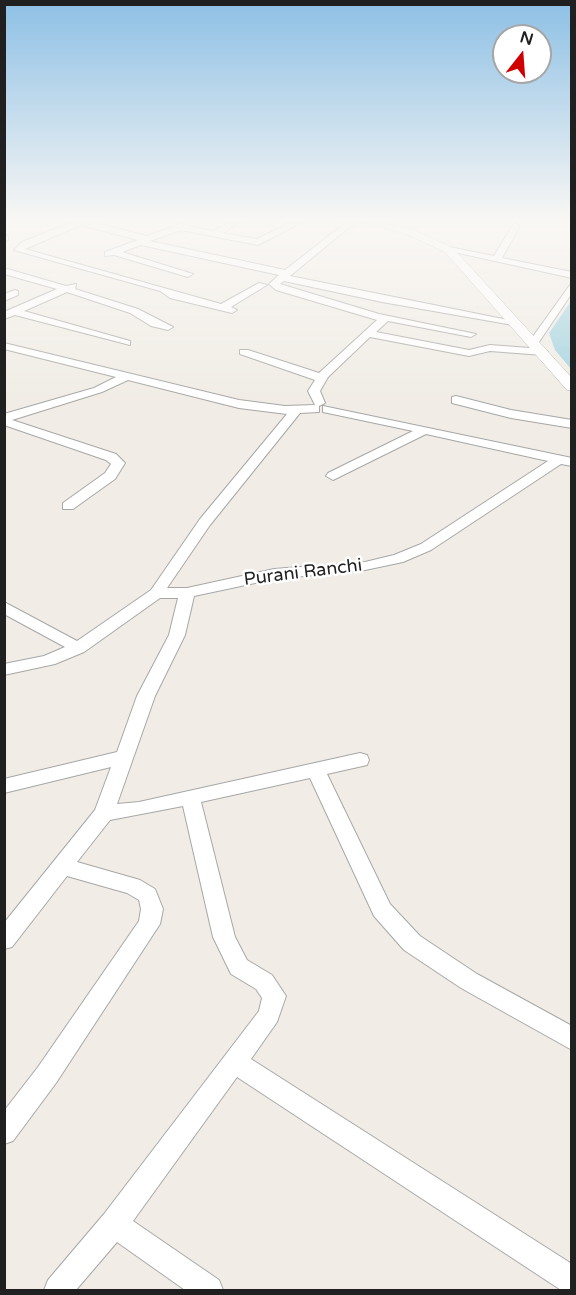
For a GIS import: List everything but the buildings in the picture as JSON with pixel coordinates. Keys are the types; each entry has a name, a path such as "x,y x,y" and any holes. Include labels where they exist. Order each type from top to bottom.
{"street":[{"path":"49,280 75,286 123,306 154,324 168,327"},
{"path":"125,280 227,309 262,285"},
{"path":"279,280 274,286 381,317 471,334"},
{"path":"305,280 382,299 513,322"},
{"path":"476,280 572,387"},
{"path":"538,347 572,285"},
{"path":"4,316 75,286"},
{"path":"4,298 15,293"},
{"path":"16,312 126,343"},
{"path":"320,407 314,391 322,378 382,322 384,319 381,317"},
{"path":"369,334 469,353 490,348 538,347"},
{"path":"4,346 239,404 296,410 320,407 565,461"},
{"path":"244,352 322,378"},
{"path":"4,419 98,390 125,377"},
{"path":"456,400 511,414 572,424"},
{"path":"4,670 49,660 78,648 156,593 205,522 296,410"},
{"path":"4,419 111,457 118,463 110,476 68,506"},
{"path":"333,476 425,430"},
{"name":"Purani Ranchi","path":"156,593 186,592 274,574 365,566 398,559 426,547 565,461"},
{"path":"4,940 104,813 146,696 177,635 186,592"},
{"path":"4,607 78,648"},
{"path":"4,786 124,757"},
{"path":"104,813 190,797 360,759"},
{"path":"315,769 382,910 412,943 469,981 572,1039"},
{"path":"58,1290 114,1224 269,1015 274,996 264,982 239,967 227,944 190,797"},
{"path":"4,1132 48,1075 149,924 152,909 148,895 133,886 61,866"},
{"path":"233,1061 572,1281"},
{"path":"114,1224 209,1290"}],"water":[{"path":"571,301 572,369 555,350 549,333"}]}
